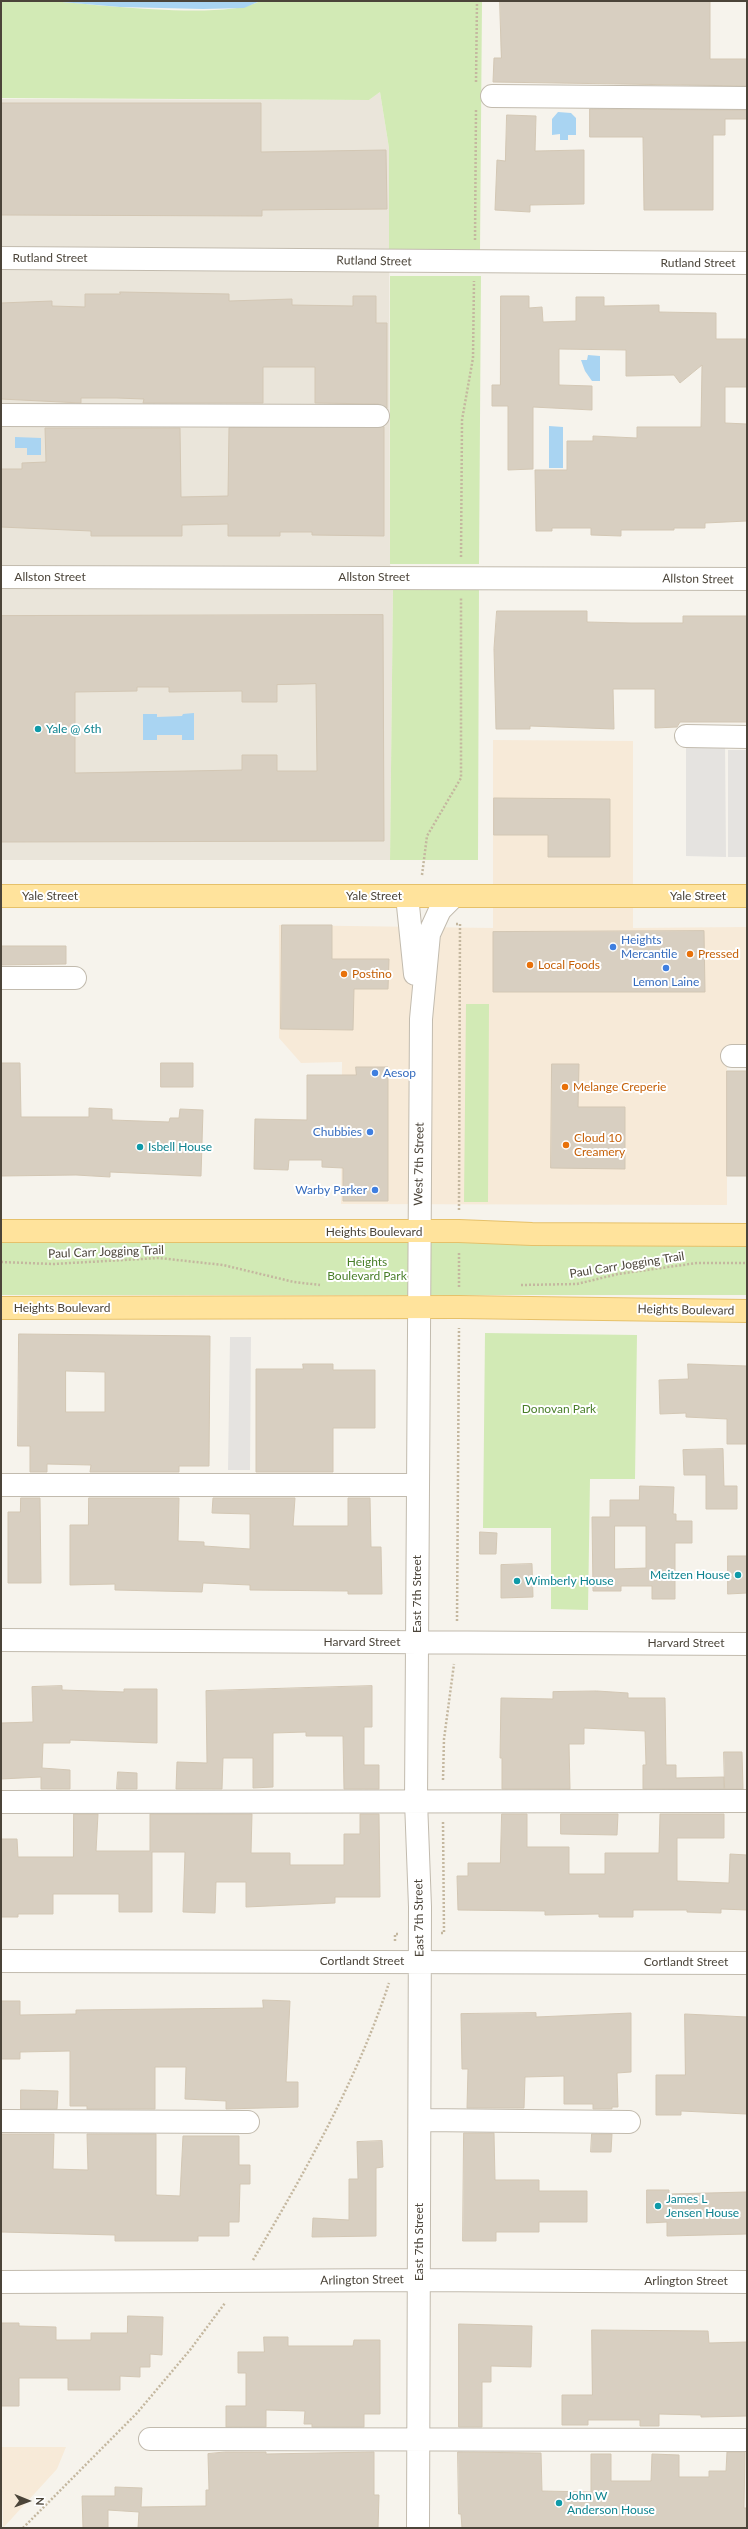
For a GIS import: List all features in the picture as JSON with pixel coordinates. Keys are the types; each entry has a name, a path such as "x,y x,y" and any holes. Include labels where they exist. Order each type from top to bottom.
{"main road":[{"name":"Yale Street","path":"1,896 747,896"},
{"name":"Heights Boulevard","path":"1,1231 418,1232 747,1235"},
{"name":"Heights Boulevard","path":"1,1308 418,1308 747,1311"}],"street":[{"path":"481,96 747,98"},
{"name":"Rutland Street","path":"1,258 747,263"},
{"path":"1,415 378,416"},
{"name":"Allston Street","path":"1,577 468,577 747,579"},
{"path":"686,736 747,737"},
{"name":"West 7th Street","path":"407,896 420,1019"},
{"name":"West 7th Street","path":"418,1308 420,1019 429,934 440,910 454,896"},
{"path":"1,978 75,978"},
{"name":"East 7th Street","path":"418,1308 416,1642 416,1801 420,1961 417,2441 418,2528"},
{"path":"1,1485 417,1485"},
{"name":"Harvard Street","path":"1,1640 747,1644"},
{"path":"1,1802 747,1801"},
{"name":"Cortlandt Street","path":"1,1961 747,1963"},
{"path":"420,2120 629,2122"},
{"path":"1,2121 248,2122"},
{"name":"Arlington Street","path":"1,2282 419,2280 747,2282"},
{"path":"150,2439 417,2441 747,2440"}],"path":[{"path":"475,245 481,96 477,1"},
{"path":"461,560 462,420 473,358 474,277"},
{"path":"422,876 427,836 461,778 461,595"},
{"path":"459,1213 460,924"},
{"path":"459,1249 459,1294"},
{"name":"Paul Carr Jogging Trail","path":"1,1262 53,1264 159,1258 223,1265 294,1282 328,1286"},
{"name":"Paul Carr Jogging Trail","path":"514,1285 577,1284 618,1274 697,1264 747,1263"},
{"path":"452,1287 467,1286"},
{"path":"457,1624 458,1324"},
{"path":"443,1786 444,1739 454,1666"},
{"path":"434,1933 444,1933 443,1814"},
{"path":"251,2264 314,2152 373,2028 389,1982"},
{"path":"23,2528 137,2413 190,2350 228,2299"}],"shaded area":[{"path":"380,92 389,148 390,564 393,587 390,860 1,860 1,99 369,100"},
{"path":"493,740 633,741 633,928 747,927 747,1048 727,1049 727,1205 341,1204 342,1062 301,1063 279,1038 279,925 493,928"},
{"path":"686,741 725,741 726,857 686,856"},
{"path":"728,750 747,750 747,857 728,857"},
{"path":"230,1337 251,1337 250,1470 228,1470"},
{"path":"1,2447 66,2447 57,2469 3,2528"}],"green space":[{"path":"1,1 50,1 127,8 190,11 243,7 260,1 482,1 480,251 389,250 389,148 380,92 369,100 1,98"},
{"path":"390,276 481,276 479,564 390,564"},
{"path":"479,586 478,860 390,860 393,587"},
{"path":"466,1004 489,1004 488,1202 464,1202"},
{"name":"Heights Boulevard Park","path":"1,1241 747,1244 747,1295 1,1295"},
{"name":"Donovan Park","path":"485,1333 637,1335 635,1479 590,1479 588,1610 551,1609 551,1528 483,1528"}],"water":[{"path":"50,1 260,1 244,8 203,9 120,7"},
{"path":"558,112 571,113 576,118 576,135 568,135 568,140 560,140 560,134 552,135 552,119"},
{"path":"588,355 600,356 600,381 592,381 585,371 581,360 587,360"},
{"path":"549,426 563,427 563,468 549,468"},
{"path":"15,437 41,438 41,455 27,455 27,448 15,448"},
{"path":"194,713 194,740 182,740 182,735 157,735 157,740 143,740 143,714 157,714 157,717 182,716 183,714"}],"building":[{"path":"500,1 710,1 710,59 747,59 747,86 493,82 494,58 501,58"},
{"path":"1,103 261,103 261,152 386,150 387,209 262,210 262,216 1,215"},
{"path":"590,109 747,110 747,119 725,119 725,135 713,135 713,210 644,210 643,137 590,137"},
{"path":"507,115 536,116 535,151 584,150 584,204 530,205 530,212 495,210 497,160 505,161"},
{"path":"120,292 229,294 229,301 292,299 292,305 353,306 353,296 376,296 376,323 387,323 387,408 378,404 315,403 315,367 263,367 263,403 143,403 144,399 81,398 81,403 1,399 1,303 52,301 52,306 85,307 85,294 120,294"},
{"path":"501,296 529,296 529,308 542,307 543,322 576,321 576,297 604,297 604,306 659,305 659,312 716,313 716,339 747,339 747,387 725,387 725,423 747,424 747,521 705,523 705,528 674,528 674,530 621,530 621,536 591,535 591,528 552,528 552,531 536,531 535,470 567,470 567,441 593,441 593,436 637,438 637,427 701,427 702,365 680,383 674,375 626,376 626,350 559,349 559,385 592,386 592,410 533,407 533,469 508,470 508,406 492,406 492,385 500,385"},
{"path":"384,427 384,536 312,535 312,532 280,532 280,536 228,536 228,524 182,525 182,536 91,536 91,531 1,527 1,469 22,469 22,463 46,462 45,428 180,428 181,497 228,496 229,428"},
{"path":"497,611 587,611 587,622 631,623 683,623 683,616 747,616 747,722 680,722 677,727 655,728 655,689 613,689 614,729 530,726 530,729 496,729 494,649"},
{"name":"Yale @ 6th","path":"383,615 384,841 1,842 1,616","holes":["316,684 317,771 277,771 277,755 242,755 242,770 75,773 75,692 137,691 137,687 169,687 169,692 242,691 242,702 277,702 277,685"]},
{"path":"494,798 610,799 610,857 548,857 548,835 494,835"},
{"path":"282,925 332,925 332,959 389,959 388,989 354,989 353,1030 281,1029"},
{"name":"Heights Mercantile","path":"704,931 705,992 493,992 493,932"},
{"path":"1,946 66,946 66,964 1,965"},
{"path":"1,1063 20,1063 21,1117 89,1117 89,1108 112,1109 112,1120 169,1122 170,1118 179,1118 180,1109 203,1110 201,1176 110,1172 110,1177 76,1175 1,1176"},
{"path":"161,1063 193,1063 193,1087 161,1087"},
{"path":"552,1064 579,1064 578,1107 625,1107 625,1169 551,1168"},
{"path":"356,1067 388,1067 388,1201 343,1201 343,1168 322,1167 322,1160 289,1160 288,1170 254,1169 255,1119 307,1120 307,1075 356,1075"},
{"path":"727,1071 747,1071 747,1176 727,1176"},
{"path":"19,1334 210,1336 209,1466 179,1466 179,1472 90,1472 91,1465 47,1464 47,1472 30,1472 30,1446 18,1446","holes":["66,1371 105,1372 105,1412 66,1412"]},
{"path":"303,1364 333,1364 333,1370 375,1370 375,1428 333,1428 333,1472 256,1472 256,1369 303,1369"},
{"path":"688,1364 747,1366 747,1444 727,1444 727,1419 686,1417 686,1413 660,1414 659,1380 688,1379"},
{"path":"723,1449 724,1486 737,1486 737,1509 706,1509 706,1475 684,1475 683,1450"},
{"path":"640,1486 674,1487 673,1514 676,1514 676,1521 692,1521 692,1543 675,1543 675,1599 652,1599 652,1586 621,1586 621,1591 593,1591 592,1517 610,1517 610,1500 639,1500","holes":["615,1526 646,1526 646,1568 615,1569"]},
{"path":"21,1498 40,1498 41,1583 8,1583 8,1512 20,1512"},
{"path":"89,1498 179,1498 178,1541 204,1542 204,1546 250,1549 250,1514 212,1513 213,1498 295,1498 293,1526 348,1526 348,1498 370,1498 371,1547 381,1547 382,1594 348,1594 348,1591 250,1590 250,1585 203,1583 202,1592 115,1590 115,1584 70,1585 70,1525 88,1525"},
{"path":"480,1532 497,1533 496,1554 480,1554"},
{"name":"Meitzen House","path":"728,1556 747,1556 747,1593 728,1594"},
{"name":"Wimberly House","path":"532,1564 533,1597 501,1598 501,1565"},
{"path":"62,1686 62,1690 124,1692 124,1689 157,1689 157,1743 70,1740 70,1743 43,1743 42,1768 70,1770 70,1789 41,1789 41,1777 1,1779 1,1723 33,1722 32,1687"},
{"path":"372,1686 372,1727 364,1727 364,1765 379,1765 379,1789 344,1789 343,1736 306,1736 306,1732 273,1733 273,1787 253,1788 253,1758 223,1758 222,1789 176,1789 177,1762 207,1763 206,1691"},
{"path":"597,1691 628,1693 628,1698 665,1698 666,1765 676,1765 676,1778 724,1777 724,1789 643,1789 643,1765 646,1765 645,1731 584,1728 584,1744 569,1744 570,1789 502,1789 502,1758 500,1758 501,1698 553,1699 553,1692"},
{"path":"724,1752 742,1752 743,1789 725,1789"},
{"path":"118,1772 137,1773 137,1789 117,1789"},
{"path":"74,1814 98,1814 96,1851 150,1851 150,1814 252,1814 251,1853 290,1853 290,1865 344,1865 344,1834 360,1834 360,1814 379,1814 380,1897 335,1897 335,1903 246,1907 246,1882 216,1882 215,1913 183,1912 185,1852 152,1852 152,1912 119,1912 119,1894 53,1894 53,1914 18,1914 18,1917 1,1917 1,1839 17,1839 18,1857 73,1857"},
{"path":"502,1814 527,1814 527,1847 569,1847 569,1874 605,1874 605,1853 659,1853 660,1814 724,1814 724,1838 677,1838 677,1881 729,1883 730,1854 747,1855 747,1910 721,1909 721,1913 687,1912 687,1910 633,1910 633,1917 599,1917 599,1914 545,1915 545,1911 458,1910 457,1876 468,1876 468,1863 500,1863"},
{"path":"561,1814 618,1814 617,1835 561,1834"},
{"path":"263,2000 290,2001 286,2082 298,2082 298,2107 226,2109 226,2101 185,2099 186,2067 155,2067 155,2109 87,2109 87,2106 70,2106 70,2051 20,2052 20,2059 1,2059 1,2001 20,2001 20,2015 76,2014 76,2010 263,2008"},
{"path":"536,2013 536,2017 631,2013 631,2072 617,2073 618,2107 612,2107 612,2109 593,2109 593,2104 564,2104 564,2076 525,2077 524,2108 467,2108 468,2069 462,2069 461,2014"},
{"path":"685,2014 747,2017 747,2114 681,2111 681,2115 656,2115 656,2075 685,2075"},
{"path":"21,2090 58,2091 57,2109 21,2109"},
{"path":"464,2133 494,2133 495,2180 539,2180 539,2191 587,2191 587,2222 539,2222 539,2232 496,2232 496,2241 463,2241"},
{"path":"1,2134 54,2134 53,2169 88,2170 87,2134 156,2134 156,2195 180,2196 183,2136 239,2136 239,2165 250,2165 250,2184 240,2184 239,2222 229,2222 229,2236 198,2236 198,2241 115,2241 115,2235 1,2232"},
{"path":"592,2134 612,2134 611,2152 591,2152"},
{"path":"382,2141 383,2167 376,2168 376,2236 312,2237 313,2218 349,2220 349,2179 358,2179 357,2142"},
{"path":"647,2190 669,2190 669,2194 747,2192 747,2234 667,2236 667,2222 647,2223"},
{"path":"128,2316 163,2317 162,2355 150,2354 150,2367 140,2367 140,2377 120,2376 120,2390 68,2390 68,2378 19,2378 19,2406 1,2406 1,2323 19,2323 19,2326 56,2327 56,2340 91,2340 91,2333 127,2333"},
{"path":"459,2324 532,2326 531,2367 491,2366 491,2382 482,2382 482,2427 459,2427"},
{"path":"592,2330 708,2331 709,2343 747,2342 747,2416 701,2417 701,2415 659,2414 659,2426 640,2426 640,2420 588,2420 588,2425 562,2425 562,2395 592,2395"},
{"path":"264,2337 288,2337 288,2346 353,2346 354,2340 380,2340 380,2414 364,2414 364,2427 312,2427 312,2424 304,2424 305,2411 266,2410 266,2427 226,2427 226,2406 246,2406 246,2373 238,2373 238,2352 264,2352"},
{"path":"225,2452 266,2452 266,2454 374,2452 374,2495 379,2495 378,2528 138,2528 139,2512 108,2510 108,2528 83,2528 82,2496 115,2496 115,2487 142,2488 141,2507 206,2506 206,2490 209,2490 208,2454"},
{"path":"458,2452 541,2453 542,2491 591,2492 591,2454 611,2454 611,2481 651,2481 652,2454 679,2455 679,2477 709,2477 709,2471 726,2471 727,2452 745,2452 744,2508 747,2508 747,2528 462,2528 461,2514 459,2514"}],"place":[{"name":"Yale @ 6th","path":"38,729"},
{"name":"Heights Mercantile","path":"613,947"},
{"name":"Pressed","path":"690,954"},
{"name":"Local Foods","path":"530,965"},
{"name":"Lemon Laine","path":"666,968"},
{"name":"Postino","path":"344,974"},
{"name":"Aesop","path":"375,1073"},
{"name":"Melange Creperie","path":"565,1087"},
{"name":"Chubbies","path":"370,1132"},
{"name":"Cloud 10 Creamery","path":"566,1145"},
{"name":"Isbell House","path":"140,1147"},
{"name":"Warby Parker","path":"375,1190"},
{"name":"Meitzen House","path":"738,1575"},
{"name":"Wimberly House","path":"517,1581"},
{"name":"James L Jensen House","path":"658,2206"},
{"name":"John W Anderson House","path":"559,2503"}]}
